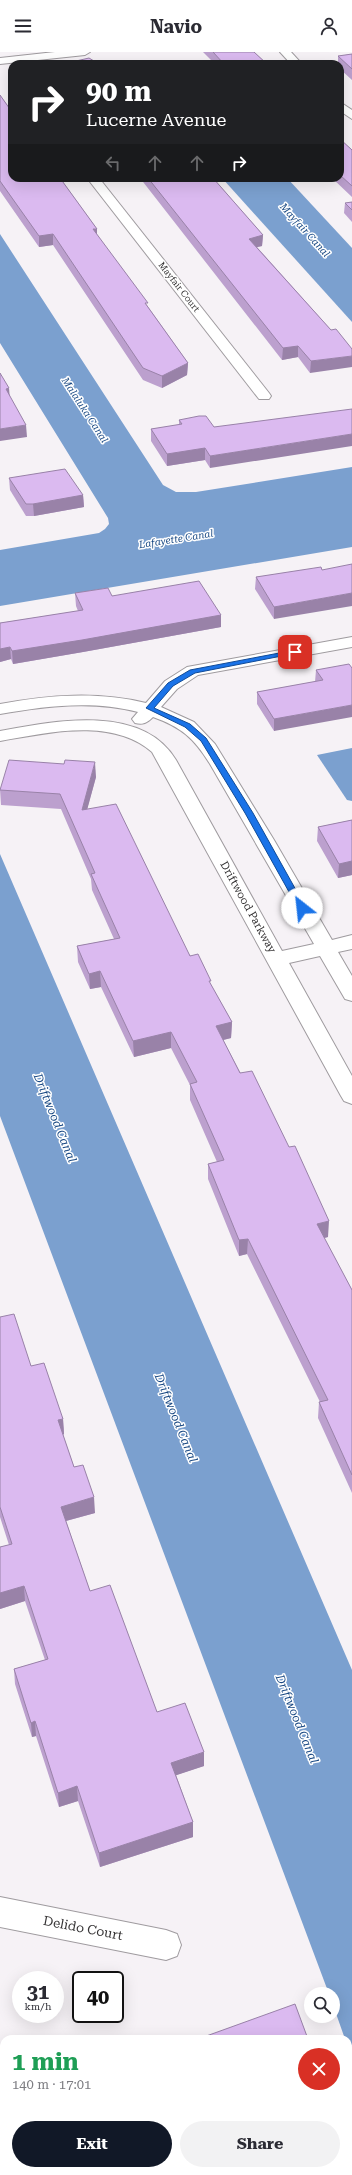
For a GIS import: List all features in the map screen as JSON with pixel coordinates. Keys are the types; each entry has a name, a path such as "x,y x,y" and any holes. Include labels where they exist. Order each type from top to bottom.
{"street":[{"path":"6,57 85,52"},
{"path":"285,52 293,60"},
{"path":"344,109 352,116"},
{"name":"Mayfair Court","path":"96,182 264,396"},
{"path":"129,732 171,685 193,671 352,642"},
{"path":"0,709 42,702 76,699 111,701 150,708 188,726 204,740 249,813 352,994"},
{"name":"Driftwood Parkway","path":"0,736 41,729 94,724 129,732 158,747 172,768 352,1096"},
{"path":"277,959 352,942"},
{"name":"Delido Court","path":"0,1912 166,1945"}],"water":[{"name":"Mayfair Canal","path":"226,182 291,182 352,248 352,322"},
{"path":"0,234 163,485 176,492 196,492 352,467 352,547 0,606 0,550 99,533 109,524 108,518 0,343"},
{"path":"352,748 352,801 347,800 317,755"},
{"name":"Driftwood Canal","path":"0,854 352,1670 352,2035 344,2035 339,2023 340,1987 326,1987 0,1116"}],"building":[{"path":"213,52 254,52 263,60 220,60"},
{"path":"352,54 352,69 344,60 338,56"},
{"path":"89,58 92,60 80,60"},
{"path":"0,95 8,106 8,182 63,182 97,229 93,229 148,303 145,303 188,363 162,376 143,368 53,234 39,236 0,181"},
{"path":"344,143 352,150 352,186 344,179"},
{"path":"151,182 217,182 263,235 249,239 331,330 336,329 352,349 352,356 311,361 298,346 283,348"},
{"path":"352,202 352,210 345,203"},
{"path":"0,373 9,388 6,389 26,425 0,429"},
{"path":"352,409 352,434 210,456 205,448 167,454 151,429 182,424 179,420 199,416 206,416 214,427"},
{"path":"65,469 83,495 26,504 9,478"},
{"path":"352,564 352,593 274,607 256,577 321,567 322,570"},
{"path":"199,581 221,615 12,651 10,647 0,649 0,623 83,610 75,593 108,588 112,596"},
{"path":"349,664 352,668 352,705 274,719 257,692 323,680 316,670"},
{"path":"9,760 64,764 65,760 95,762 82,810 116,804 190,956 198,954 211,981 209,981 232,1022 216,1026 240,1073 252,1071 289,1147 295,1146 329,1221 317,1224 352,1290 352,1475 319,1402 328,1400 248,1239 239,1240 208,1164 224,1160 190,1084 197,1082 171,1032 133,1041 100,971 89,974 77,946 120,938 91,874 95,873 60,794 0,790"},
{"path":"352,820 352,861 339,864 318,827"},
{"path":"14,1314 31,1366 44,1363 63,1419 58,1420 74,1467 83,1465 94,1497 61,1507 90,1591 110,1585 157,1712 185,1703 204,1752 171,1763 193,1822 99,1853 77,1786 58,1793 35,1721 31,1723 14,1669 48,1659 24,1586 0,1593 0,1547 12,1544 0,1507 0,1317"},
{"path":"295,2004 307,2035 209,2035"}],"route":[{"path":"295,652 224,664 193,671 171,685 150,708 188,726 204,740 249,813 302,908"}],"water label":[{"name":"Malaluka Canal","path":"85,410"},
{"name":"Lafayette Canal","path":"176,539"}]}
